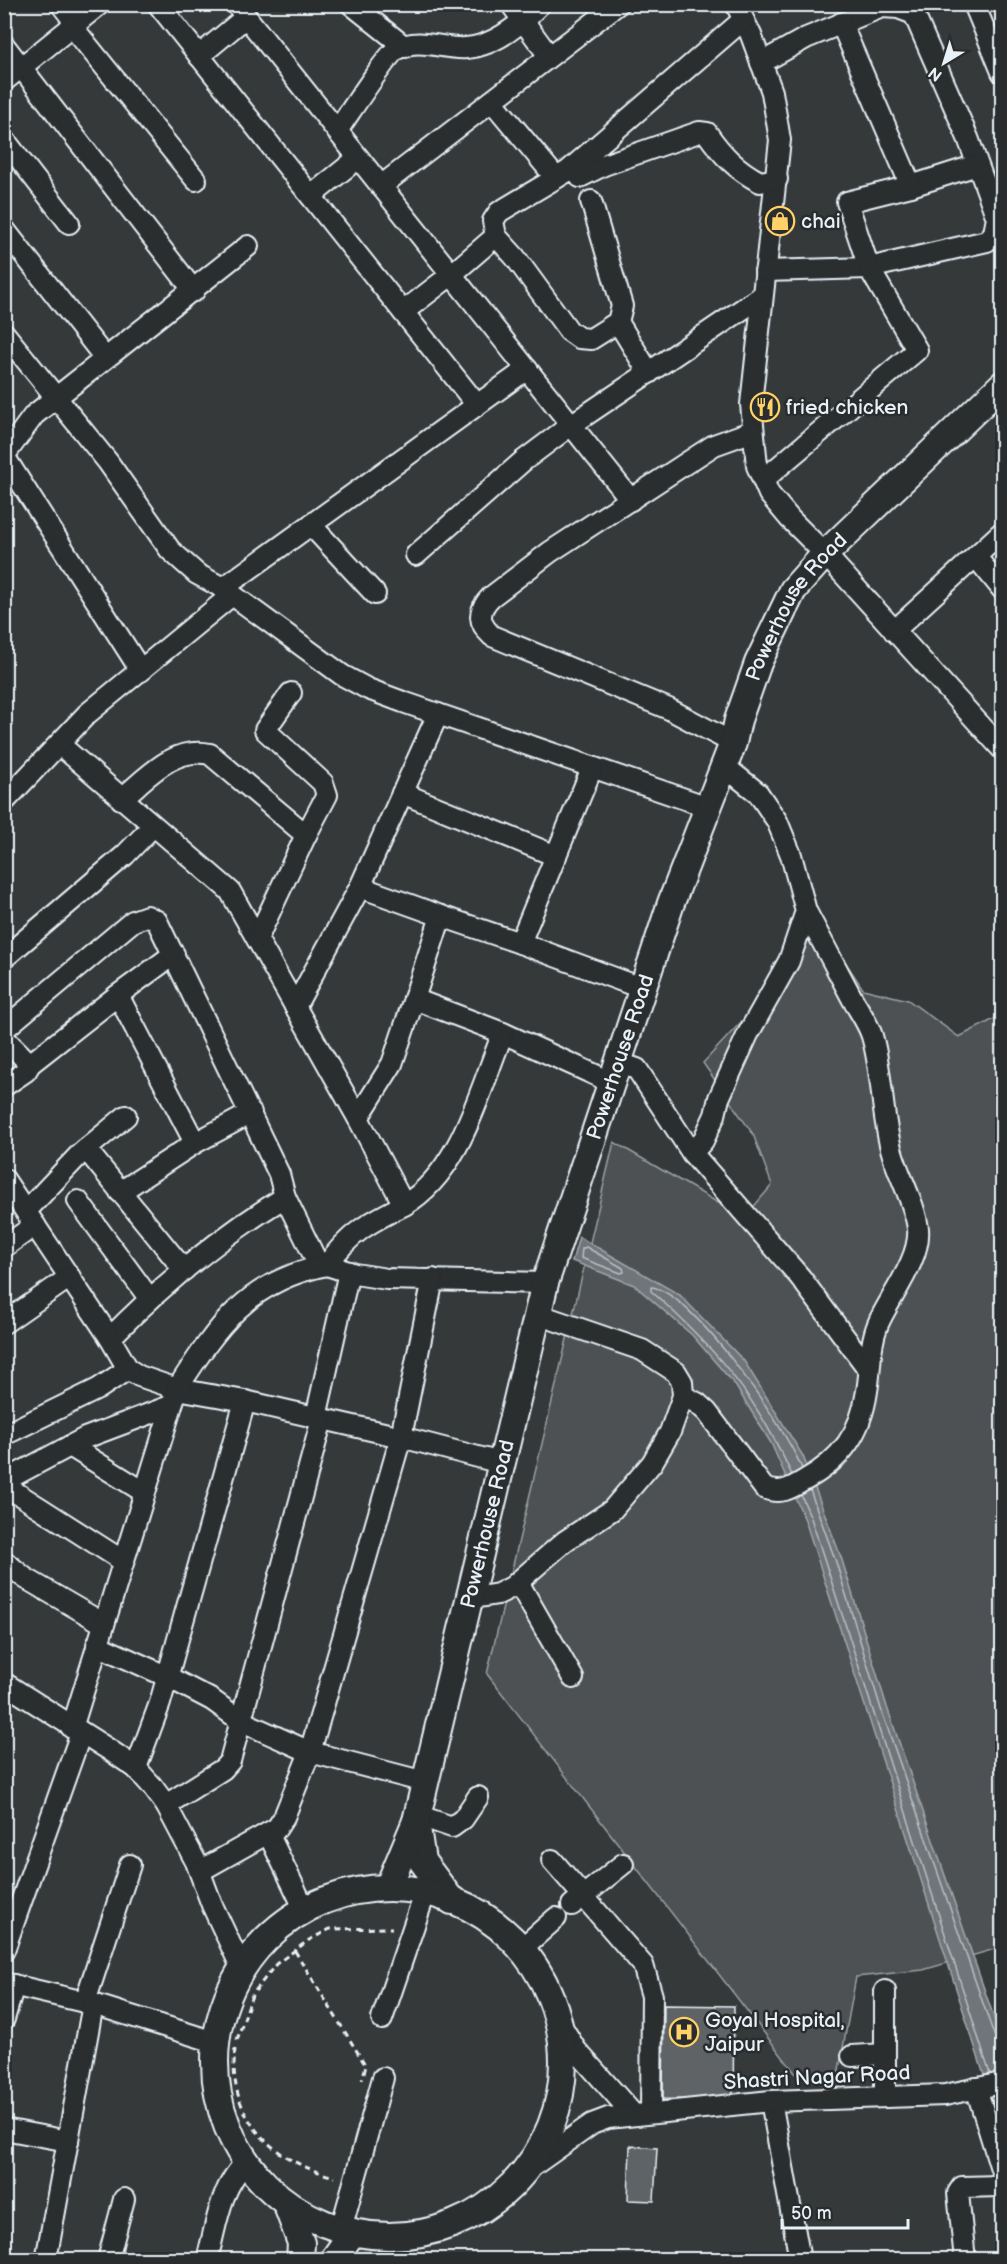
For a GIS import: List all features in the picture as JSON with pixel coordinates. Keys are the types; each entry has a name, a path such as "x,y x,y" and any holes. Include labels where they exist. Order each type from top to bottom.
{"main road":[{"name":"Powerhouse Road","path":"416,1818 537,1314 671,903 728,754 751,682 776,622 793,590 825,554 1002,385"},
{"path":"388,1888 416,1818"},
{"path":"416,1818 422,1861 452,1901"},
{"path":"388,1888 425,1893 475,1911 502,1930 521,1949 542,1978 559,2022 564,2065 561,2093 549,2136 527,2170 506,2192 472,2216 426,2233 389,2237 330,2226 286,2203 265,2184 247,2161 228,2128 219,2101 215,2073 221,2015 234,1981 254,1952 281,1925 305,1910 349,1893 388,1888"},
{"path":"286,2203 301,2243 300,2259"},
{"path":"333,2259 347,2231"}],"street":[{"path":"61,4 73,24 196,180"},
{"path":"4,81 100,4"},
{"path":"158,4 477,405"},
{"path":"351,4 405,47"},
{"path":"511,4 549,56"},
{"path":"337,131 397,49 418,44 464,49 486,45 523,22 540,4"},
{"path":"381,186 618,4"},
{"path":"974,4 1002,72"},
{"path":"761,63 806,38 882,7 898,8 914,14 997,218 994,232 987,241 869,268 765,271"},
{"path":"618,322 591,339 579,338 569,331 496,236 493,221 499,212 568,171 743,10 772,92 780,140 751,404 757,466 769,495 1002,749"},
{"path":"199,56 241,11 631,500"},
{"path":"841,24 911,186"},
{"path":"4,45 194,291"},
{"path":"492,100 556,178"},
{"path":"580,177 604,165 699,132 707,133 722,155 746,175 760,182 777,178"},
{"path":"4,139 69,223"},
{"path":"311,196 358,158"},
{"path":"764,480 917,350 869,268 845,195 911,186 977,165"},
{"path":"591,201 619,294 621,306 618,322 649,373"},
{"path":"4,230 105,358"},
{"path":"403,312 496,236"},
{"path":"141,671 4,456 34,415 194,291 248,246"},
{"path":"416,555 524,461 571,425 762,296"},
{"path":"4,333 108,462 170,550 197,574 227,592 342,675 368,689 708,807"},
{"path":"9,789 59,744 87,714 141,671 227,592 311,525 527,369"},
{"path":"683,1396 697,1403 707,1412 764,1488 775,1492 789,1490 827,1468 846,1447 858,1423 867,1393 877,1326 909,1264 918,1233 890,1145 871,1033 806,911 791,855 777,821 728,754 669,709 492,636 482,627 480,616 484,604 491,597 550,552 714,445 753,431"},
{"path":"311,525 375,594"},
{"path":"894,631 1002,532"},
{"path":"976,557 1002,589"},
{"path":"256,939 327,795 323,783 265,730 271,718 291,693"},
{"path":"295,1007 360,887 438,714"},
{"path":"59,744 230,891 358,1118 404,1205"},
{"path":"121,799 169,760 184,752 197,751 210,754 306,836"},
{"path":"520,943 592,768"},
{"path":"402,793 556,856"},
{"path":"4,958 125,855 153,826"},
{"path":"360,887 644,989"},
{"path":"692,1153 703,1141 716,1115 719,1098 748,1034 789,961 806,911"},
{"path":"4,1029 133,921 147,916 157,921 251,1113 279,1174 285,1197 323,1265"},
{"path":"358,1118 392,1064 441,916"},
{"path":"4,1086 26,1071 30,1064 118,995 174,954"},
{"path":"118,995 195,1143"},
{"path":"414,999 616,1072 637,1069 692,1153 800,1278 869,1370"},
{"path":"323,1265 363,1225 419,1196 448,1163 503,1033"},
{"path":"4,1038 30,1064"},
{"path":"120,1192 195,1143 251,1113"},
{"path":"4,1247 31,1218 86,1149 126,1116"},
{"path":"86,1149 184,1270"},
{"path":"4,1179 133,1373 171,1393 245,1401 401,1437 501,1464"},
{"path":"110,1338 149,1298 244,1222 285,1197"},
{"path":"78,1201 149,1298"},
{"path":"4,1950 76,1730 97,1645 144,1492 171,1393 197,1357 247,1299 299,1270 323,1265 387,1279 548,1278"},
{"path":"166,1805 224,1769 230,1761 319,1418 349,1272"},
{"path":"4,1323 70,1277"},
{"path":"200,1871 277,1827 284,1817 310,1752 401,1437 433,1279"},
{"path":"468,1599 498,1594 518,1582 565,1541 612,1510 628,1494 652,1463 670,1432 683,1396 682,1382 676,1372 642,1350 537,1314"},
{"path":"4,1435 133,1373"},
{"path":"123,1561 4,1483 171,1393"},
{"path":"136,1768 168,1677 245,1401"},
{"path":"70,1446 144,1492"},
{"path":"4,1561 25,1578 104,1624"},
{"path":"518,1582 573,1678"},
{"path":"97,1645 168,1677 212,1700 241,1721 310,1752 425,1782"},
{"path":"4,1683 136,1768 166,1805 200,1871 212,1905 242,1969"},
{"path":"416,1818 452,1827 462,1819 478,1797"},
{"path":"267,1833 305,1910"},
{"path":"552,1860 578,1900 643,1965 652,1996 642,2114"},
{"path":"578,1900 623,1864"},
{"path":"46,2259 68,2141 89,2003 130,1865"},
{"path":"382,2019 425,1893"},
{"path":"521,1949 556,1918"},
{"path":"4,2019 9,1984 89,2003 218,2043"},
{"path":"885,1990 885,2097"},
{"path":"559,2022 576,2050 642,2114"},
{"path":"852,2056 885,2054"},
{"path":"347,2231 383,2078"},
{"name":"Shastri Nagar Road","path":"527,2170 591,2124 608,2118 771,2101 945,2095 1002,2083"},
{"path":"979,2088 1002,2172"},
{"path":"771,2101 800,2259"},
{"path":"4,2129 68,2141"},
{"path":"207,2259 223,2195 236,2172 247,2161"},
{"path":"965,2259 958,2193 962,2187 1000,2186 1002,2183"},
{"path":"108,2259 124,2199"}],"path":[{"path":"335,2177 309,2170 273,2149 243,2113 232,2074 238,2031 252,1995 276,1964 295,1951 330,1929 392,1928"},
{"path":"295,1951 366,2066"}],"shaded area":[{"path":"804,899 863,989 908,1000 959,1037 1002,1015 1002,1947 923,1970 856,1977 836,2086 799,2078 487,1674 614,1142 744,1218 772,1185 753,1134 703,1063 755,1007 791,948"}],"water":[{"path":"579,1237 680,1295 744,1361 803,1456 842,1560 887,1707 1002,2041 1002,2131 805,1520 771,1443 735,1385 692,1335 634,1285 572,1261"}],"building":[{"path":"664,2005 734,2006 733,2100 663,2099"},
{"path":"630,2146 657,2148 654,2201 628,2200"}],"place":[{"name":"chai","path":"780,221"},
{"name":"fried chicken","path":"765,407"},
{"name":"Goyal Hospital, Jaipur","path":"684,2032"}]}
